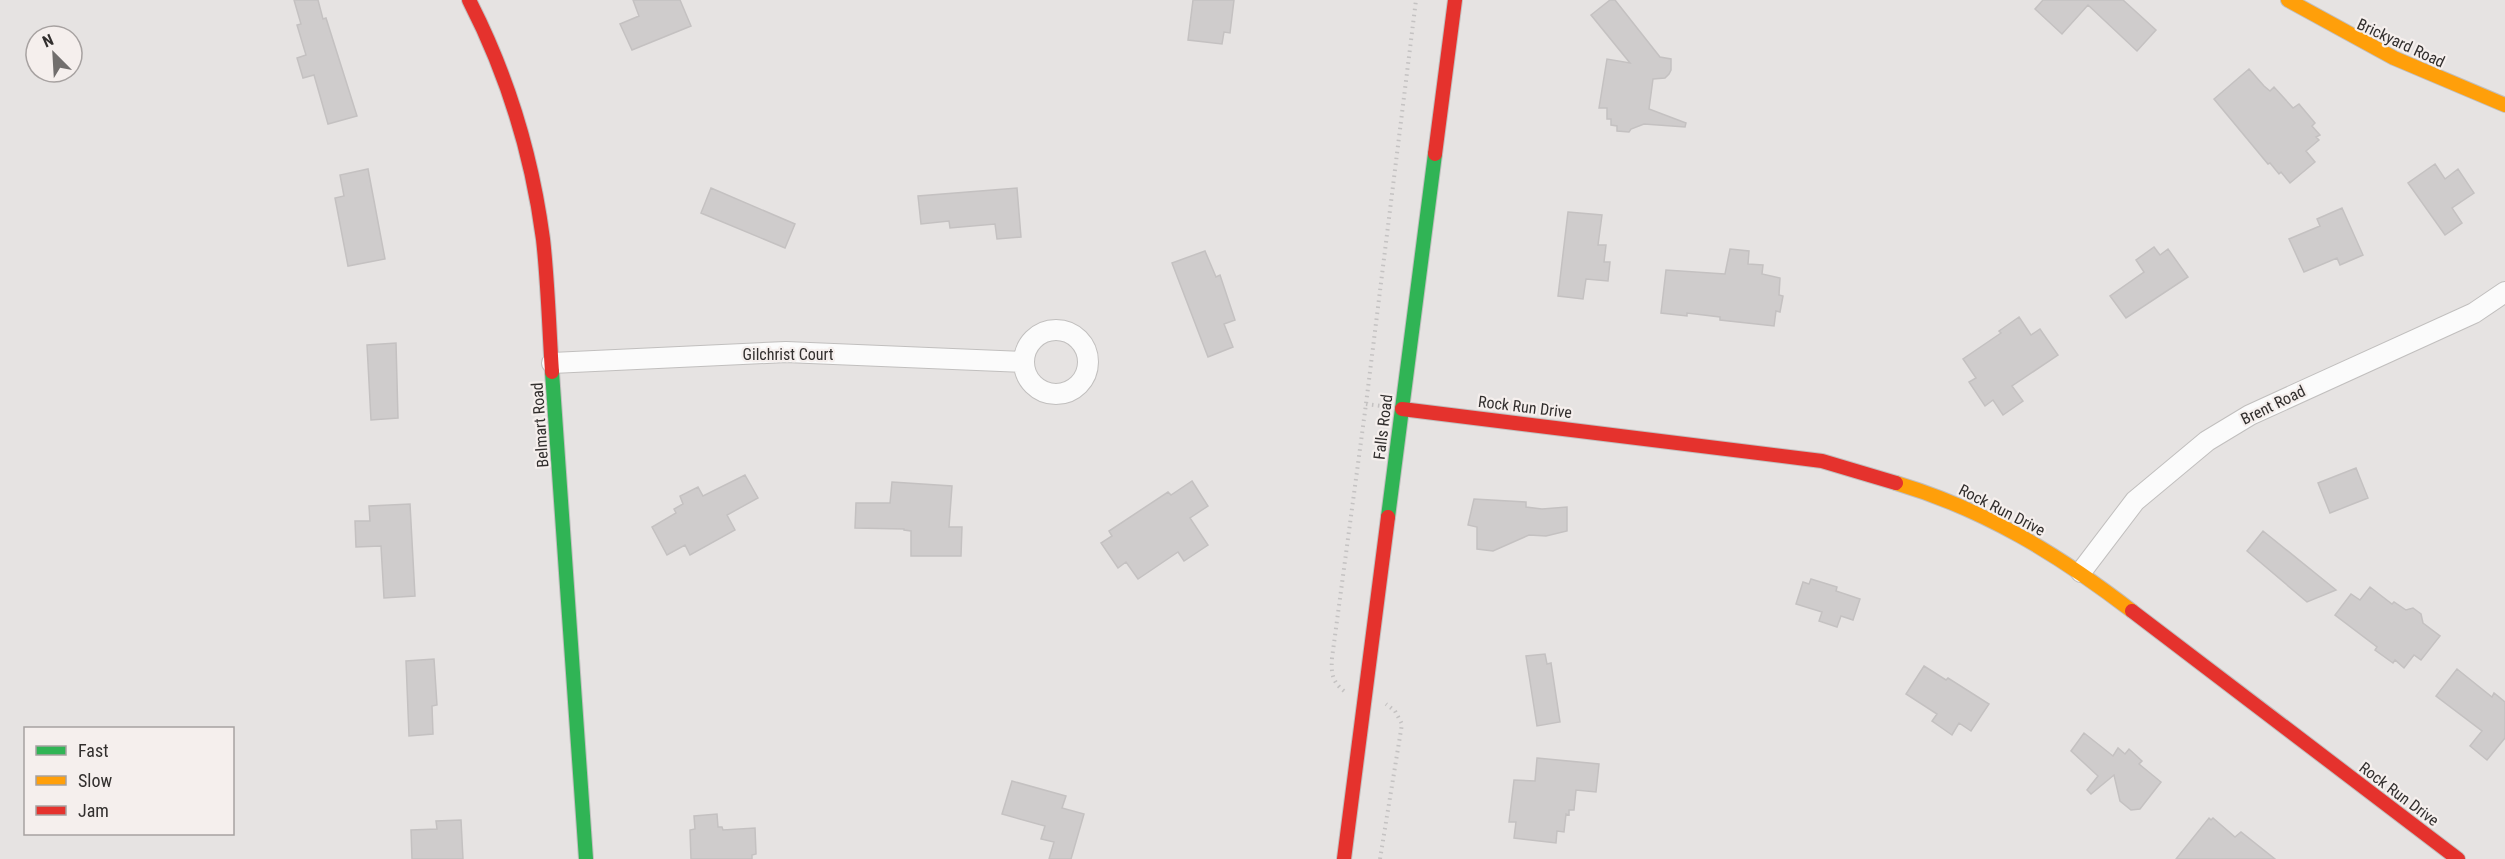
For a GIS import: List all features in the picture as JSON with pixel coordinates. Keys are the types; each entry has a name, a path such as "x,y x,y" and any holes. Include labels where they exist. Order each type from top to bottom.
{"street":[{"name":"Belmart Road","path":"469,0 482,23 511,99 533,177 543,240 586,859"},
{"name":"Falls Road","path":"1344,859 1455,0"},
{"name":"Brickyard Road","path":"2288,0 2344,35 2403,65 2505,105"},
{"name":"Brent Road","path":"2081,572 2135,501 2207,441 2250,415 2474,313 2505,292"},
{"name":"Gilchrist Court","path":"552,363 786,352 1024,362"},
{"name":"Rock Run Drive","path":"1402,409 1822,461 1930,493 1984,516 2081,572 2458,859"}],"building":[{"path":"294,0 318,0 323,19 326,18 357,116 328,124 314,75 303,78 297,58 306,55 297,25 301,24"},
{"path":"633,0 680,0 691,26 632,50 620,24 639,16"},
{"path":"1193,0 1234,0 1230,33 1224,32 1222,44 1188,40"},
{"path":"1610,0 1615,0 1660,57 1671,59 1669,74 1665,78 1653,79 1649,109 1686,123 1685,127 1644,124 1629,132 1617,131 1617,126 1611,125 1611,119 1607,119 1607,108 1599,108 1607,59 1630,63 1591,15"},
{"path":"2043,0 2123,0 2156,30 2137,51 2088,5 2062,34 2035,9"},
{"path":"2249,69 2270,91 2274,87 2293,108 2299,104 2315,123 2312,126 2320,135 2316,137 2319,140 2306,151 2315,162 2290,183 2281,172 2279,174 2270,163 2268,164 2214,99"},
{"path":"2435,164 2445,179 2458,169 2474,193 2452,208 2462,223 2445,235 2408,183"},
{"path":"368,169 385,259 348,266 335,198 344,196 340,175"},
{"path":"711,188 795,224 785,248 701,213"},
{"path":"1017,188 1021,237 997,239 995,224 950,228 949,221 921,224 918,196"},
{"path":"2342,208 2363,255 2340,265 2337,258 2304,272 2289,239 2320,226 2317,219"},
{"path":"1568,212 1602,215 1598,245 1606,245 1604,262 1610,262 1608,281 1586,279 1583,299 1558,296"},
{"path":"2154,247 2160,255 2168,249 2188,277 2126,318 2110,296 2144,272 2136,260"},
{"path":"1730,249 1749,251 1748,264 1763,265 1762,274 1780,278 1779,295 1783,296 1780,312 1776,311 1774,326 1720,320 1720,317 1687,313 1687,316 1661,313 1666,270 1725,274"},
{"path":"1205,251 1216,277 1220,275 1235,320 1224,324 1233,347 1208,357 1172,263"},
{"path":"2019,317 2031,335 2040,329 2058,355 2012,386 2023,401 2003,415 1993,400 1985,406 1969,382 1976,378 1963,359 2001,333 1999,331"},
{"path":"396,343 398,418 371,420 367,345"},
{"path":"2356,468 2368,498 2330,513 2318,483"},
{"path":"745,475 758,498 727,515 735,530 690,555 685,545 667,555 652,527 676,513 674,509 683,504 680,496 698,487 703,496"},
{"path":"1192,481 1208,506 1190,518 1208,545 1184,561 1178,552 1138,579 1126,562 1118,568 1101,543 1112,536 1109,531 1168,492 1171,495"},
{"path":"892,482 952,486 949,527 962,527 961,556 911,556 911,531 855,528 856,503 890,503"},
{"path":"1474,499 1526,502 1526,507 1542,509 1567,507 1567,531 1546,536 1529,535 1493,551 1477,549 1477,527 1468,525"},
{"path":"410,504 415,596 384,598 381,546 356,547 355,521 370,521 369,506"},
{"path":"2263,531 2336,590 2307,602 2247,551"},
{"path":"1811,579 1837,587 1836,591 1860,599 1853,620 1841,616 1837,627 1819,621 1822,612 1796,604 1803,582 1809,584"},
{"path":"2370,587 2392,604 2394,602 2406,610 2413,608 2421,614 2423,623 2440,636 2421,660 2414,655 2404,668 2395,660 2393,663 2375,650 2377,647 2335,615 2351,594 2360,600"},
{"path":"1545,654 1547,664 1551,663 1560,722 1537,726 1526,656"},
{"path":"434,659 437,705 432,706 433,734 409,736 406,661"},
{"path":"1924,666 1989,704 1971,731 1959,723 1952,735 1932,721 1937,714 1906,694"},
{"path":"2457,669 2492,697 2494,693 2505,702 2505,738 2487,760 2470,746 2482,731 2436,696"},
{"path":"2084,733 2113,756 2118,748 2125,754 2129,749 2142,761 2139,764 2161,782 2140,809 2131,810 2120,801 2114,775 2091,794 2087,790 2098,776 2071,751"},
{"path":"1537,758 1599,764 1596,792 1576,790 1574,810 1569,810 1569,815 1566,814 1564,832 1557,831 1556,843 1514,838 1516,822 1509,822 1514,780 1535,781"},
{"path":"1012,781 1066,796 1062,808 1084,814 1071,859 1049,859 1054,842 1041,839 1045,826 1002,814"},
{"path":"717,814 718,827 722,827 723,830 755,828 756,854 752,855 752,859 691,859 690,830 695,829 694,816"},
{"path":"2209,818 2211,820 2213,818 2235,837 2241,832 2275,859 2176,859"},
{"path":"461,820 463,859 412,859 411,830 437,829 436,821"}],"traffic: fast":[{"path":"1388,517 1435,154"},
{"path":"552,372 586,859"}],"traffic: slow":[{"path":"2288,0 2394,58 2505,105"},
{"path":"1896,483 1961,507 2020,536 2077,571 2132,611"}],"traffic: jam":[{"path":"469,0 506,86 532,177 545,256 552,372"},
{"path":"1435,154 1455,0"},
{"path":"1402,409 1822,461 1896,483"},
{"path":"1344,859 1388,517"},
{"path":"2132,611 2458,859"}]}
